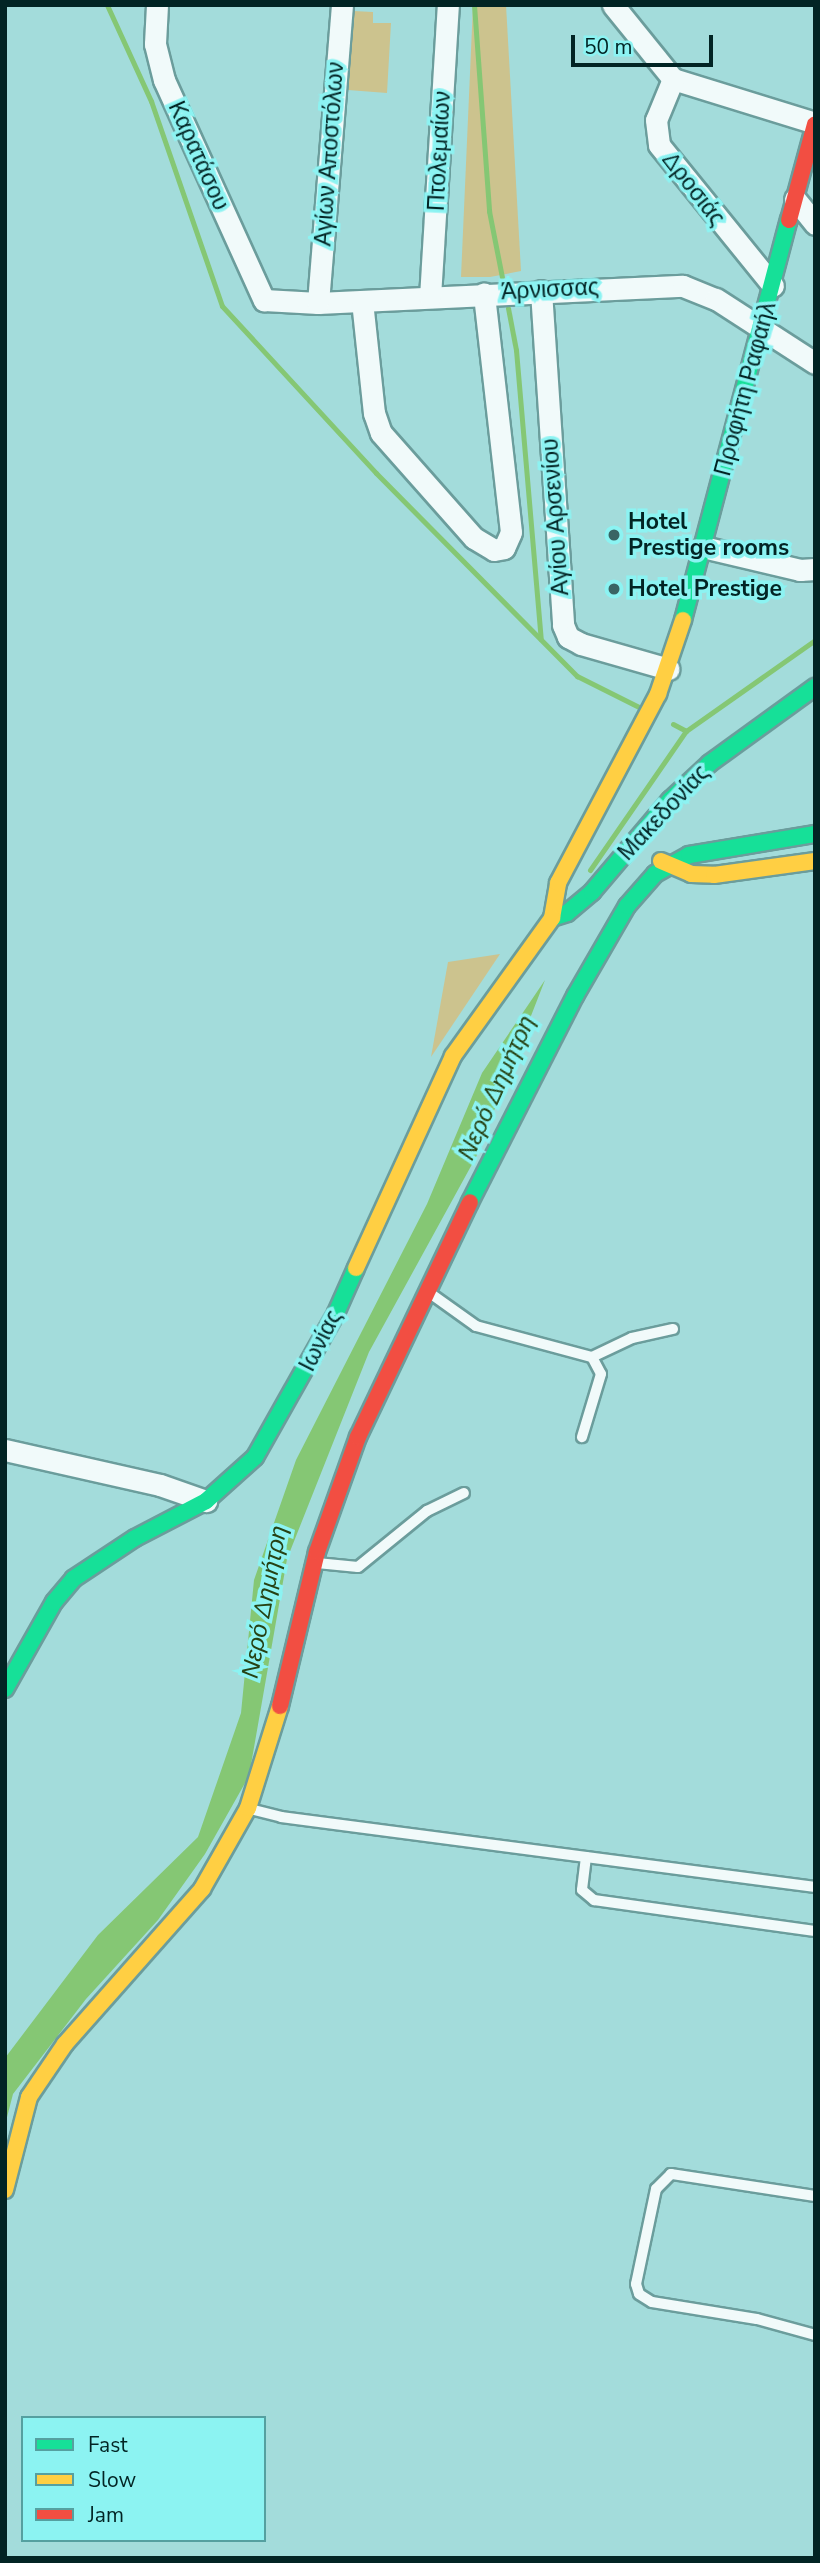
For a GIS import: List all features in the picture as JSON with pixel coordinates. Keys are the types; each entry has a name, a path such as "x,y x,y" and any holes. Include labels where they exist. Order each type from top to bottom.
{"street":[{"name":"Καρατάσου","path":"156,5 155,44 164,80 264,300"},
{"name":"Αγίων Αποστόλων","path":"318,303 342,5"},
{"name":"Πτολεμαίων","path":"430,297 448,5"},
{"path":"613,5 673,79 815,123"},
{"name":"Δροσιάς","path":"673,79 656,120 659,145 773,286"},
{"name":"Προφήτη Ραφαήλ","path":"552,918 558,883 576,842 669,669 762,330 815,123"},
{"path":"795,199 815,224"},
{"name":"Άρνισσας","path":"264,300 318,303 541,290 683,286 716,299 815,363"},
{"name":"Αγίου Αρσενίου","path":"541,290 563,625 568,637 582,643 669,669"},
{"path":"362,301 374,413 381,432 474,538 494,550 504,548 511,532 484,293"},
{"path":"703,547 800,570 815,569"},
{"name":"Μακεδονίας","path":"552,918 581,902 670,800 710,763 815,687"},
{"path":"5,2190 29,2097 65,2044 202,1889 248,1808 270,1748 314,1563 358,1437 425,1289 582,985 627,906 668,864 710,850 815,834"},
{"path":"632,846 691,874 714,875 815,861"},
{"name":"Ιωνίας","path":"5,1689 54,1602 74,1579 135,1538 206,1501 236,1479 270,1434 336,1313 448,1066 552,918"},
{"path":"5,1450 160,1485 206,1501"}],"lane":[{"path":"425,1289 476,1326 592,1357 632,1338 673,1329"},
{"path":"582,1437 601,1374 592,1357"},
{"path":"314,1563 358,1567 427,1511 464,1493"},
{"path":"248,1808 281,1817 815,1887"},
{"path":"586,1857 582,1890 594,1900 815,1931"},
{"path":"815,2196 671,2174 656,2189 636,2284 639,2294 652,2302 757,2319 815,2335"}],"shaded area":[{"path":"473,5 506,5 521,271 490,277 461,277"},
{"path":"353,11 373,12 373,23 391,23 387,93 348,90"},
{"path":"500,954 431,1057 448,962"}],"water":[{"path":"545,980 476,1157 369,1352 287,1559 249,1776 205,1854 158,1920 86,1999 13,2094 5,2125 5,2058 98,1935 198,1837 241,1713 254,1580 296,1460 427,1204 482,1073"}],"waterway":[{"path":"107,5 151,101 222,306 376,473 577,676 641,708"},
{"path":"474,5 489,211 502,277"},
{"path":"508,308 516,350 541,639"},
{"name":"Νερό Δημήτρη","path":"590,870 686,731 815,640"},
{"path":"673,724 686,731"}],"traffic: fast":[{"path":"683,620 789,220"},
{"path":"552,918 567,913 592,892 670,800 710,763 815,687"},
{"path":"470,1202 575,996 627,906 655,874 689,855 815,834"},
{"path":"5,1689 54,1602 73,1579 135,1538 206,1501 255,1457 336,1313 356,1268"}],"traffic: slow":[{"path":"552,918 558,883 658,694 683,620"},
{"path":"661,861 691,874 714,875 815,861"},
{"path":"356,1268 453,1056 552,918"},
{"path":"5,2190 29,2097 65,2044 202,1889 248,1808 280,1706"}],"traffic: jam":[{"path":"789,220 815,124"},
{"path":"280,1706 317,1552 358,1437 470,1202"}],"place":[{"name":"Hotel Prestige rooms","path":"614,535"},
{"name":"Hotel Prestige","path":"614,589"}]}
